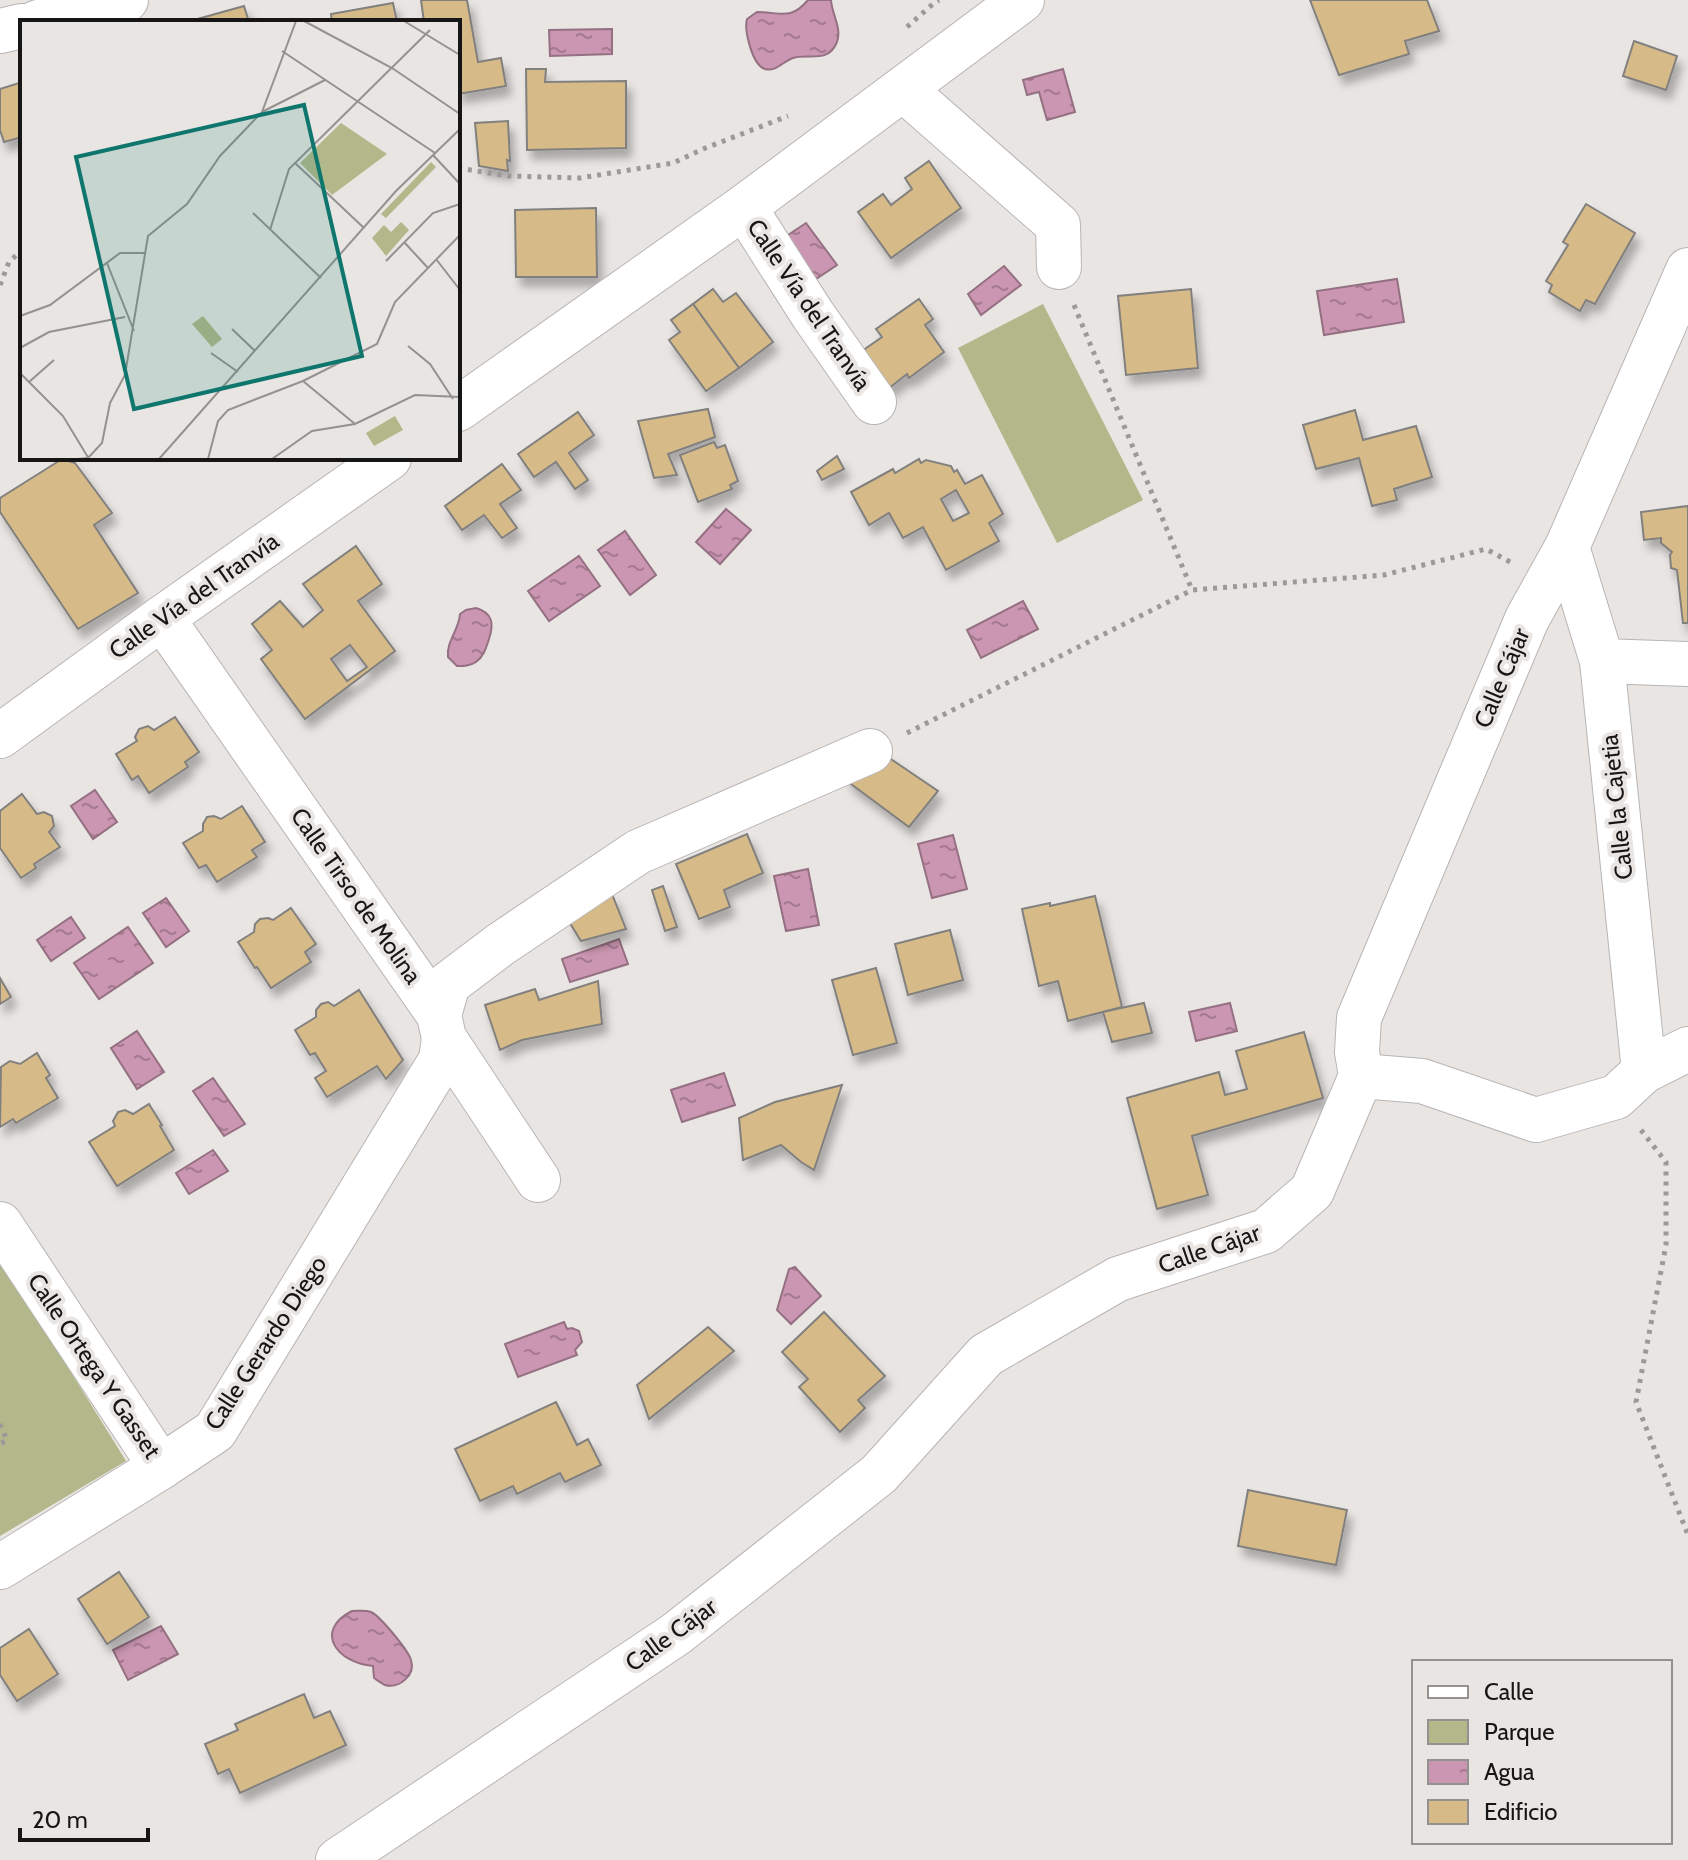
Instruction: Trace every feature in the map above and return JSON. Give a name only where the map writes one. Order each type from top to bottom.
[{"type":"street","points":[[46,20],[126,0]]},
{"type":"street","name":"Calle Vía del Tranvía","points":[[460,408],[744,207],[1022,0]]},
{"type":"street","points":[[0,31],[20,26]]},
{"type":"street","points":[[903,89],[1058,225],[1059,267]]},
{"type":"street","name":"Calle Vía del Tranvía","points":[[744,207],[813,315],[874,402]]},
{"type":"street","name":"Calle Cájar","points":[[338,1860],[676,1634],[879,1474],[986,1355],[1118,1279],[1266,1231],[1312,1191],[1361,1076],[1357,1052],[1359,1018],[1527,619],[1557,565],[1688,270]]},
{"type":"street","name":"Calle Vía del Tranvía","points":[[0,736],[386,460]]},
{"type":"street","name":"Calle la Cajetia","points":[[1557,565],[1602,661],[1630,1084]]},
{"type":"street","name":"Calle Tirso de Molina","points":[[162,618],[441,1026],[538,1180]]},
{"type":"street","points":[[1602,661],[1688,664]]},
{"type":"street","name":"Calle Gerardo Diego","points":[[0,1567],[215,1431],[441,1060],[441,1026],[448,984],[501,944],[638,852],[870,751]]},
{"type":"street","points":[[1361,1076],[1422,1081],[1536,1120],[1630,1084],[1688,1049]]},
{"type":"street","name":"Calle Ortega Y Gasset","points":[[0,1224],[161,1467]]},
{"type":"path","points":[[898,35],[939,0]]},
{"type":"path","points":[[460,168],[508,176],[580,178],[673,163],[800,111]]},
{"type":"path","points":[[0,285],[9,262],[20,252]]},
{"type":"path","points":[[1059,267],[1192,590]]},
{"type":"path","points":[[870,751],[1192,590],[1384,575],[1486,549],[1557,565]]},
{"type":"path","points":[[1630,1084],[1666,1162],[1666,1245],[1636,1402],[1688,1535]]},
{"type":"path","points":[[0,1424],[7,1440],[0,1444]]},
{"type":"green space","points":[[1043,304],[1143,500],[1057,543],[958,348]]},
{"type":"green space","points":[[0,1258],[126,1461],[0,1536]]},
{"type":"water","points":[[808,0],[831,0],[838,32],[833,49],[823,55],[793,58],[773,69],[760,66],[750,47],[747,19],[757,12],[790,13]]},
{"type":"water","points":[[612,29],[612,54],[550,56],[549,30]]},
{"type":"water","points":[[1063,69],[1075,112],[1047,120],[1039,92],[1027,95],[1023,80]]},
{"type":"water","points":[[806,223],[837,265],[813,281],[785,237]]},
{"type":"water","points":[[1004,266],[1021,285],[981,315],[968,294]]},
{"type":"water","points":[[1397,279],[1404,322],[1324,335],[1317,291]]},
{"type":"water","points":[[726,509],[751,530],[720,564],[696,542]]},
{"type":"water","points":[[625,531],[656,575],[630,595],[598,550]]},
{"type":"water","points":[[579,556],[600,586],[549,621],[528,591]]},
{"type":"water","points":[[1023,601],[1038,629],[981,658],[967,630]]},
{"type":"water","points":[[476,608],[491,620],[489,639],[476,662],[457,666],[448,657],[449,646],[460,614]]},
{"type":"water","points":[[95,790],[117,822],[93,839],[71,806]]},
{"type":"water","points":[[953,835],[967,889],[932,898],[918,844]]},
{"type":"water","points":[[808,869],[819,925],[786,931],[774,876]]},
{"type":"water","points":[[166,898],[189,931],[166,947],[143,913]]},
{"type":"water","points":[[71,917],[85,938],[51,961],[37,940]]},
{"type":"water","points":[[128,927],[153,963],[99,999],[74,963]]},
{"type":"water","points":[[619,939],[628,964],[570,982],[562,959]]},
{"type":"water","points":[[1230,1003],[1237,1031],[1196,1041],[1189,1012]]},
{"type":"water","points":[[137,1031],[164,1072],[137,1089],[111,1048]]},
{"type":"water","points":[[724,1073],[735,1105],[682,1122],[671,1090]]},
{"type":"water","points":[[213,1078],[245,1124],[224,1136],[193,1091]]},
{"type":"water","points":[[213,1150],[228,1171],[189,1194],[176,1173]]},
{"type":"water","points":[[795,1267],[821,1296],[791,1324],[777,1310],[789,1269]]},
{"type":"water","points":[[564,1322],[567,1329],[579,1331],[582,1342],[575,1350],[577,1355],[518,1377],[505,1344]]},
{"type":"water","points":[[352,1611],[371,1612],[409,1655],[411,1671],[401,1683],[385,1685],[374,1678],[373,1666],[349,1659],[334,1645],[334,1628],[340,1619]]},
{"type":"water","points":[[161,1626],[178,1654],[128,1680],[113,1650]]},
{"type":"building","points":[[421,0],[467,0],[478,62],[501,58],[506,86],[460,94],[460,20],[424,20]]},
{"type":"building","points":[[1310,0],[1427,0],[1439,31],[1405,41],[1409,54],[1339,75]]},
{"type":"building","points":[[393,3],[397,20],[332,20],[331,14]]},
{"type":"building","points":[[244,6],[248,20],[194,20]]},
{"type":"building","points":[[1634,41],[1677,56],[1666,90],[1623,76]]},
{"type":"building","points":[[526,69],[546,69],[545,82],[626,81],[626,148],[527,150]]},
{"type":"building","points":[[20,83],[20,138],[4,142],[0,130],[0,89]]},
{"type":"building","points":[[508,121],[508,171],[479,166],[475,123]]},
{"type":"building","points":[[929,161],[961,208],[891,258],[858,212],[883,194],[891,205],[912,189],[905,178]]},
{"type":"building","points":[[1586,204],[1635,233],[1595,304],[1586,300],[1580,311],[1549,292],[1552,285],[1546,281],[1568,245],[1563,242]]},
{"type":"building","points":[[596,208],[597,277],[516,277],[515,210]]},
{"type":"building","points":[[713,289],[723,302],[736,293],[773,342],[739,368],[693,304]]},
{"type":"building","points":[[1191,289],[1198,368],[1126,375],[1118,296]]},
{"type":"building","points":[[919,299],[933,319],[925,325],[944,352],[888,389],[862,351],[882,337],[876,329]]},
{"type":"building","points":[[693,304],[739,368],[706,391],[669,340],[680,332],[671,320]]},
{"type":"building","points":[[708,409],[715,437],[668,454],[677,475],[654,478],[638,421]]},
{"type":"building","points":[[1355,410],[1363,440],[1416,426],[1432,477],[1394,489],[1397,500],[1372,506],[1359,458],[1316,469],[1303,425]]},
{"type":"building","points":[[578,412],[594,435],[569,453],[588,480],[575,489],[556,462],[534,477],[518,454]]},
{"type":"building","points":[[714,442],[717,448],[725,445],[738,481],[730,485],[732,489],[698,502],[680,455]]},
{"type":"building","points":[[837,456],[844,469],[822,480],[817,471]]},
{"type":"building","points":[[919,459],[921,463],[926,460],[951,466],[965,484],[982,475],[1003,514],[989,523],[999,541],[946,570],[923,527],[903,538],[889,513],[869,525],[851,492],[893,469],[895,473]],"holes":[[[956,490],[969,513],[953,521],[941,499]]]},
{"type":"building","points":[[60,460],[75,463],[112,513],[94,525],[138,593],[78,629],[0,512],[0,498]]},
{"type":"building","points":[[502,464],[521,490],[500,504],[517,528],[502,538],[484,515],[462,530],[445,506]]},
{"type":"building","points":[[1688,506],[1688,623],[1683,623],[1677,570],[1671,568],[1672,552],[1661,543],[1661,538],[1644,540],[1641,512]]},
{"type":"building","points":[[356,546],[382,584],[358,601],[395,651],[305,719],[261,659],[272,650],[252,624],[280,601],[303,627],[323,610],[303,584]],"holes":[[[350,645],[367,667],[347,681],[331,659]]]},
{"type":"building","points":[[175,717],[199,752],[185,762],[188,767],[149,793],[138,776],[132,780],[116,754],[137,741],[135,737],[139,729],[148,726],[154,730]]},
{"type":"building","points":[[882,753],[938,791],[909,827],[851,784],[844,772]]},
{"type":"building","points":[[22,794],[37,814],[44,812],[52,816],[54,826],[49,832],[60,847],[34,864],[36,868],[21,878],[0,848],[0,811]]},
{"type":"building","points":[[242,806],[265,842],[252,850],[257,857],[217,882],[206,865],[199,868],[183,843],[203,831],[207,817],[221,819]]},
{"type":"building","points":[[747,834],[763,873],[724,890],[730,907],[699,919],[676,864]]},
{"type":"building","points":[[663,886],[677,927],[665,931],[652,890]]},
{"type":"building","points":[[612,894],[626,929],[581,941],[568,920]]},
{"type":"building","points":[[1095,896],[1122,1007],[1068,1021],[1058,981],[1039,986],[1022,909]]},
{"type":"building","points":[[291,908],[316,944],[305,952],[311,962],[271,988],[238,942],[254,932],[255,924],[260,919],[273,920]]},
{"type":"building","points":[[950,930],[963,980],[908,995],[895,944]]},
{"type":"building","points":[[876,968],[897,1043],[853,1055],[832,980]]},
{"type":"building","points":[[0,978],[11,997],[0,1004]]},
{"type":"building","points":[[598,981],[602,1024],[522,1040],[500,1050],[485,1005],[535,989],[539,1000]]},
{"type":"building","points":[[359,990],[403,1060],[386,1079],[377,1066],[327,1097],[315,1078],[326,1071],[315,1053],[310,1055],[295,1030],[316,1017],[316,1010],[321,1004],[328,1002],[334,1006]]},
{"type":"building","points":[[1144,1003],[1152,1033],[1112,1042],[1103,1012]]},
{"type":"building","points":[[1304,1032],[1323,1098],[1192,1136],[1208,1195],[1157,1209],[1127,1098],[1219,1072],[1225,1095],[1247,1089],[1236,1051]]},
{"type":"building","points":[[37,1053],[50,1075],[46,1078],[58,1098],[16,1123],[13,1119],[0,1127],[1,1067],[10,1061],[20,1064]]},
{"type":"building","points":[[842,1085],[814,1170],[781,1145],[743,1160],[739,1118],[775,1102]]},
{"type":"building","points":[[149,1104],[174,1150],[117,1186],[89,1142],[115,1126],[113,1121],[118,1112],[125,1110],[133,1114]]},
{"type":"building","points":[[824,1312],[885,1376],[858,1400],[865,1408],[840,1432],[799,1387],[808,1379],[782,1352]]},
{"type":"building","points":[[708,1327],[734,1351],[649,1419],[637,1385]]},
{"type":"building","points":[[556,1402],[577,1445],[588,1439],[601,1465],[565,1482],[560,1473],[517,1494],[513,1486],[480,1501],[455,1449]]},
{"type":"building","points":[[1248,1490],[1347,1510],[1336,1565],[1238,1546]]},
{"type":"building","points":[[119,1572],[149,1617],[107,1644],[78,1599]]},
{"type":"building","points":[[29,1629],[58,1674],[17,1701],[0,1675],[0,1648]]},
{"type":"building","points":[[304,1694],[314,1718],[330,1711],[346,1745],[240,1793],[229,1769],[218,1774],[205,1744],[238,1730],[235,1724]]}]
